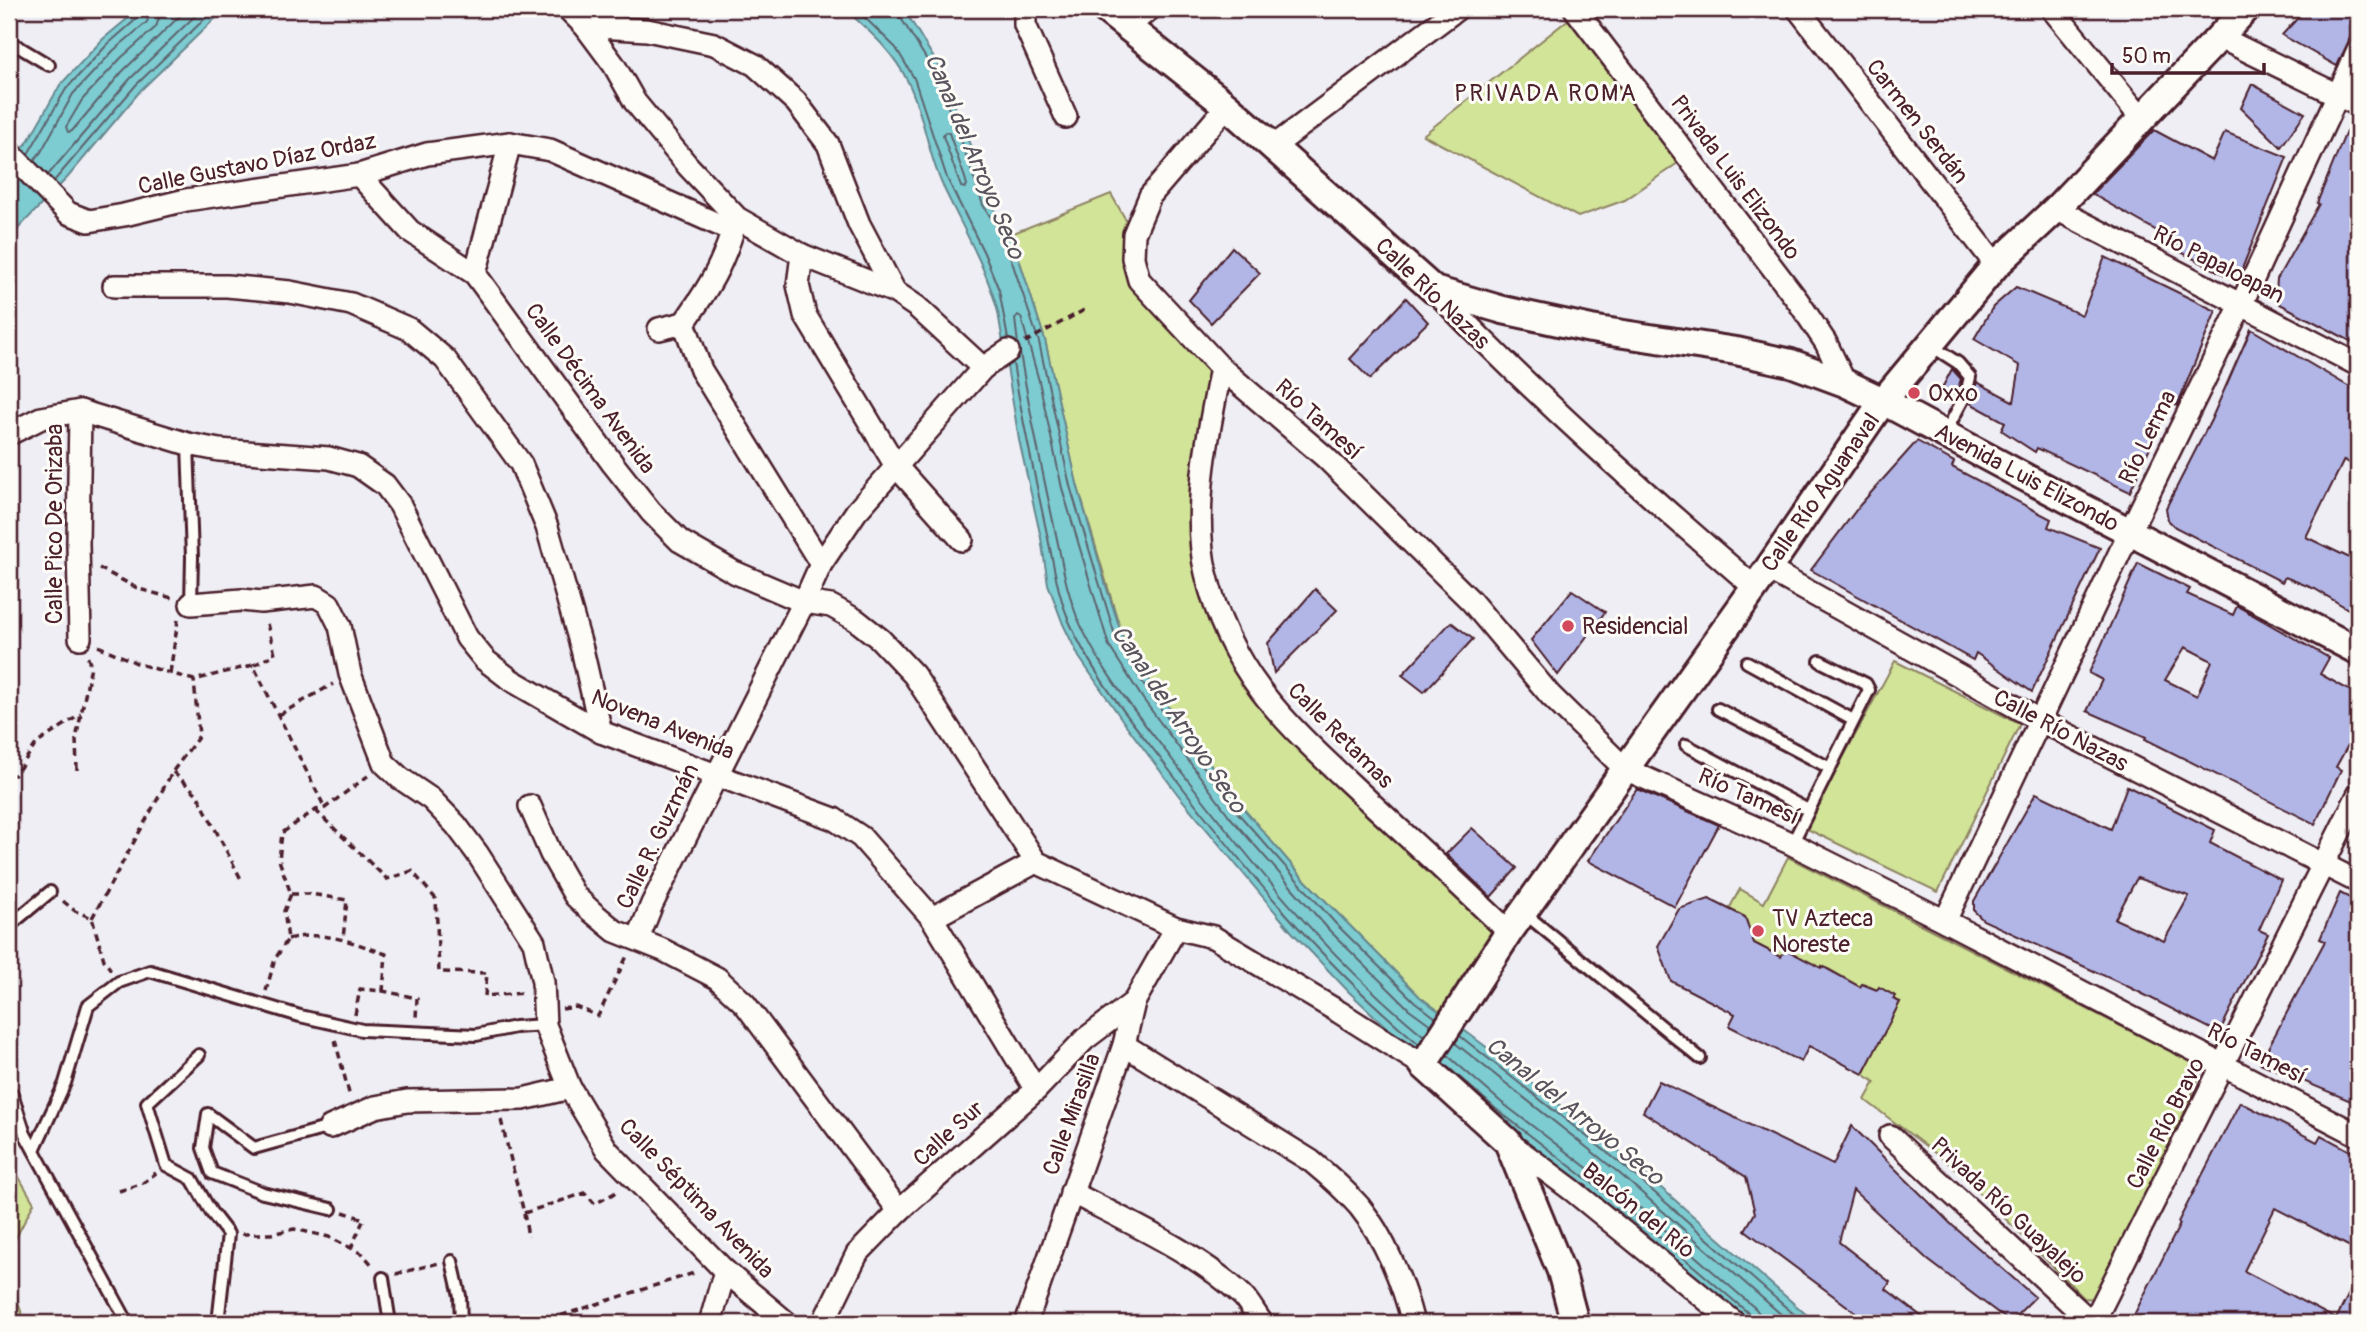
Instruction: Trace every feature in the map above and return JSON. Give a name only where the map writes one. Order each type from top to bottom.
[{"type":"street","points":[[568,9],[585,26],[614,65],[635,102],[735,225],[895,292],[917,307],[942,333],[983,368]]},
{"type":"street","points":[[1025,9],[1025,25],[1066,117]]},
{"type":"street","name":"Calle Río Nazas","points":[[1105,9],[1274,146],[1434,290],[1499,358],[1610,461],[1761,578],[2358,882]]},
{"type":"street","points":[[1128,26],[1150,9]]},
{"type":"street","points":[[1274,146],[1457,9]]},
{"type":"street","name":"Privada Luis Elizondo","points":[[1575,9],[1798,301],[1826,344],[1845,383]]},
{"type":"street","name":"Carmen Serdán","points":[[1798,9],[1996,265]]},
{"type":"street","points":[[2052,9],[2142,119]]},
{"type":"street","name":"Calle Río Aguanaval","points":[[1426,1062],[1516,922],[1761,578],[1883,401],[1996,265],[2056,209],[2217,36],[2246,9]]},
{"type":"street","points":[[585,26],[647,30],[714,44],[755,65],[796,102],[828,144],[859,224],[895,292]]},
{"type":"street","points":[[2217,36],[2358,105]]},
{"type":"street","name":"Río Lerma","points":[[1945,921],[2130,531],[2241,305],[2358,51]]},
{"type":"street","name":"Río Tamesí","points":[[1227,106],[1150,196],[1134,234],[1133,258],[1139,281],[1221,368],[1325,457],[1431,560],[1471,601],[1550,695],[1625,769],[1792,844],[2358,1135]]},
{"type":"street","points":[[475,274],[510,143]]},
{"type":"street","name":"Calle Gustavo Díaz Ordaz","points":[[14,158],[68,213],[89,222],[186,200],[359,175],[427,154],[510,143],[550,150],[735,225]]},
{"type":"street","name":"Calle Décima Avenida","points":[[359,175],[410,231],[475,274],[613,464],[651,512],[680,541],[734,572],[804,602],[831,606],[856,620],[880,639],[914,675],[1036,862]]},
{"type":"street","name":"Río Papaloapan","points":[[2056,209],[2358,365]]},
{"type":"street","points":[[659,329],[684,323],[714,281],[735,225]]},
{"type":"street","points":[[803,255],[797,285],[805,315],[896,466],[962,540]]},
{"type":"street","points":[[114,286],[227,286],[290,292],[351,304],[409,329],[445,359],[521,464],[547,527],[582,649],[601,732]]},
{"type":"street","name":"Avenida Luis Elizondo","points":[[1434,290],[1503,310],[1591,329],[1736,351],[1791,363],[1845,383],[2358,651]]},
{"type":"street","points":[[684,323],[701,369],[821,564]]},
{"type":"street","name":"Calle R. Guzmán","points":[[900,1211],[745,1004],[717,978],[638,939],[652,904],[821,564],[856,512],[896,466],[983,368],[1007,351]]},
{"type":"street","name":"Calle Retamas","points":[[1221,368],[1208,435],[1201,520],[1205,572],[1227,639],[1250,677],[1283,720],[1516,922]]},
{"type":"street","name":"Novena Avenida","points":[[9,434],[41,418],[80,411],[188,444],[219,450],[329,458],[358,466],[385,485],[400,505],[467,638],[485,660],[512,680],[601,732],[834,819],[861,837],[932,918],[1036,1090]]},
{"type":"street","name":"Calle Pico De Orizaba","points":[[80,411],[80,638]]},
{"type":"street","name":"Calle Séptima Avenida","points":[[186,602],[261,601],[316,596],[329,604],[340,625],[350,674],[384,763],[400,778],[431,799],[456,825],[534,942],[544,1010],[570,1088],[607,1150],[722,1268],[787,1323]]},
{"type":"street","name":"Calle Río Bravo","points":[[2093,1323],[2358,795]]},
{"type":"street","points":[[530,806],[551,854],[575,896],[615,931],[638,939]]},
{"type":"street","points":[[932,918],[1036,862],[1176,928],[1213,937],[1426,1062],[1507,1142],[1561,1271],[1576,1323]]},
{"type":"street","name":"Calle Mirasilla","points":[[1026,1323],[1124,1045],[1134,1002],[1176,928]]},
{"type":"street","name":"Calle Sur","points":[[823,1323],[857,1254],[900,1211],[1036,1090],[1085,1039],[1134,1002]]},
{"type":"street","points":[[1124,1045],[1311,1161],[1336,1182],[1360,1207],[1380,1238],[1407,1299],[1413,1323]]},
{"type":"street","points":[[330,1127],[375,1107],[407,1101],[523,1099],[570,1088]]},
{"type":"street","name":"Privada Río Guayalejo","points":[[1890,1136],[2093,1323]]},
{"type":"street","name":"Balcón del Río","points":[[1507,1142],[1572,1190],[1735,1323]]},
{"type":"street","points":[[1071,1192],[1174,1246],[1202,1265],[1244,1297],[1262,1323]]},
{"type":"street","points":[[710,1323],[722,1268]]},
{"type":"lane","points":[[9,41],[49,65]]},
{"type":"lane","points":[[1930,345],[1966,369],[1970,377],[1966,394],[1945,433]]},
{"type":"lane","points":[[186,602],[192,544],[188,444]]},
{"type":"lane","points":[[1792,844],[1869,688],[1820,661]]},
{"type":"lane","points":[[1747,662],[1853,720]]},
{"type":"lane","points":[[1718,709],[1830,768]]},
{"type":"lane","points":[[1686,745],[1808,810]]},
{"type":"lane","points":[[9,926],[50,892]]},
{"type":"lane","points":[[1516,922],[1700,1058]]},
{"type":"lane","points":[[34,1150],[65,1083],[89,1006],[119,982],[150,971],[352,1028],[476,1035],[515,1027],[544,1010]]},
{"type":"lane","points":[[199,1055],[147,1103],[166,1166],[192,1179],[211,1212],[228,1234],[218,1323]]},
{"type":"lane","points":[[12,1094],[34,1150],[128,1323]]},
{"type":"lane","points":[[330,1127],[254,1148],[208,1114],[203,1149],[212,1173],[263,1193],[331,1209]]},
{"type":"lane","points":[[452,1261],[460,1296],[461,1323]]},
{"type":"lane","points":[[383,1278],[390,1323]]},
{"type":"path","points":[[1007,351],[1086,309]]},
{"type":"path","points":[[78,557],[139,589],[186,602],[170,673]]},
{"type":"path","points":[[80,638],[139,664],[194,680],[253,665],[275,654],[261,601]]},
{"type":"path","points":[[77,770],[76,739],[91,666],[80,638]]},
{"type":"path","points":[[253,665],[325,808]]},
{"type":"path","points":[[279,716],[350,674]]},
{"type":"path","points":[[119,982],[104,960],[92,918],[173,771],[198,736],[194,680]]},
{"type":"path","points":[[9,775],[15,775],[36,744],[81,714]]},
{"type":"path","points":[[262,1004],[275,959],[288,939],[284,911],[291,894],[279,860],[282,833],[314,810],[325,808],[384,763]]},
{"type":"path","points":[[173,771],[197,794],[242,881]]},
{"type":"path","points":[[314,810],[387,879],[412,871],[436,899],[439,972],[486,973],[485,996],[544,1010],[576,1007],[598,1016],[638,939]]},
{"type":"path","points":[[50,892],[75,911],[92,918]]},
{"type":"path","points":[[291,894],[347,900],[343,939]]},
{"type":"path","points":[[288,939],[309,934],[343,939],[386,954],[383,991]]},
{"type":"path","points":[[352,1028],[360,989],[418,998],[415,1032]]},
{"type":"path","points":[[330,1023],[355,1116]]},
{"type":"path","points":[[496,1101],[528,1237]]},
{"type":"path","points":[[119,1191],[143,1182],[166,1166]]},
{"type":"path","points":[[524,1213],[585,1194],[595,1204],[637,1181]]},
{"type":"path","points":[[331,1209],[363,1219],[351,1248]]},
{"type":"path","points":[[228,1234],[271,1234],[294,1229],[329,1237],[363,1254],[383,1278],[409,1269],[452,1261]]},
{"type":"path","points":[[538,1323],[722,1268]]},
{"type":"green space","points":[[1574,15],[1682,160],[1625,200],[1578,217],[1423,135]]},
{"type":"green space","points":[[1111,194],[1134,234],[1133,258],[1221,368],[1205,572],[1249,677],[1509,932],[1451,1020],[1420,997],[1302,877],[1242,807],[1156,690],[1123,638],[1077,484],[1045,340],[1011,234]]},
{"type":"green space","points":[[1895,661],[2020,724],[1938,892],[1805,828]]},
{"type":"green space","points":[[1788,857],[2203,1068],[2154,1184],[2095,1299],[2084,1298],[1956,1169],[1865,1100],[1875,1082],[1863,1074],[1900,1002],[1893,999],[1894,995],[1863,984],[1860,987],[1823,966],[1819,972],[1754,943],[1745,917],[1729,909],[1740,889],[1764,903]]},
{"type":"green space","points":[[9,1160],[34,1203],[9,1251]]},
{"type":"green space","points":[[9,1276],[25,1323],[9,1323]]},
{"type":"water","points":[[139,9],[225,9],[141,90],[68,177],[9,238],[9,164],[27,143],[60,85],[103,39]]},
{"type":"water","points":[[845,9],[904,9],[938,65],[990,202],[1011,234],[1045,340],[1077,484],[1123,638],[1156,690],[1242,807],[1302,877],[1420,997],[1629,1160],[1816,1323],[1748,1323],[1631,1221],[1491,1114],[1383,1024],[1291,931],[1179,796],[1123,721],[1079,657],[1048,584],[1041,538],[1019,440],[998,312],[987,279],[942,184],[908,82],[888,52]]},
{"type":"building","points":[[2306,9],[2358,9],[2358,21],[2337,66],[2282,35]]},
{"type":"building","points":[[2252,84],[2305,113],[2281,147],[2241,108]]},
{"type":"building","points":[[2352,117],[2358,118],[2358,345],[2280,304],[2276,293],[2277,279],[2319,204],[2317,203]]},
{"type":"building","points":[[2154,130],[2212,161],[2225,132],[2287,157],[2237,281],[2175,249],[2178,243],[2092,194]]},
{"type":"building","points":[[1232,247],[1260,273],[1211,323],[1189,300]]},
{"type":"building","points":[[2105,257],[2216,311],[2177,406],[2170,402],[2130,492],[2037,448],[2035,452],[2001,430],[2005,422],[1970,403],[1977,382],[2014,402],[2020,366],[1974,339],[1993,307],[2016,287],[2082,315]]},
{"type":"building","points":[[1406,298],[1428,322],[1370,379],[1350,359]]},
{"type":"building","points":[[2251,329],[2358,392],[2358,468],[2344,460],[2306,537],[2358,562],[2358,615],[2315,589],[2285,577],[2282,582],[2175,527],[2168,520],[2166,508],[2211,420]]},
{"type":"building","points":[[1952,369],[1961,379],[1956,395],[1942,388]]},
{"type":"building","points":[[1917,441],[1954,462],[1952,467],[2051,519],[2048,527],[2100,548],[2032,692],[1976,653],[1973,660],[1811,570],[1860,505]]},
{"type":"building","points":[[2138,563],[2190,589],[2187,594],[2233,615],[2237,606],[2329,658],[2320,674],[2358,695],[2358,727],[2336,767],[2341,770],[2315,824],[2145,739],[2146,737],[2087,711],[2102,680],[2089,673]],"holes":[[[2185,647],[2212,661],[2197,696],[2165,680]]]},
{"type":"building","points":[[1315,589],[1337,610],[1274,673],[1268,643]]},
{"type":"building","name":"Residencial","points":[[1572,590],[1605,612],[1558,675],[1531,640]]},
{"type":"building","points":[[1451,622],[1473,639],[1424,692],[1402,675]]},
{"type":"building","points":[[2127,786],[2215,830],[2210,843],[2281,880],[2259,930],[2268,934],[2219,1033],[2131,988],[1983,920],[1974,911],[1974,901],[2036,793],[2111,829]],"holes":[[[2137,878],[2189,896],[2164,941],[2115,919]]]},
{"type":"building","points":[[1637,789],[1719,825],[1675,907],[1588,861]]},
{"type":"building","points":[[1472,828],[1517,868],[1491,897],[1446,854]]},
{"type":"building","points":[[2340,893],[2358,902],[2358,1104],[2260,1063],[2325,941],[2320,939]]},
{"type":"building","points":[[1709,899],[1745,917],[1754,943],[1781,957],[1785,949],[1860,987],[1862,984],[1877,990],[1879,987],[1895,996],[1893,999],[1900,1002],[1863,1074],[1809,1046],[1801,1062],[1729,1026],[1735,1014],[1671,981],[1658,946],[1679,909]]},
{"type":"building","points":[[1659,1081],[1833,1165],[1852,1126],[1953,1226],[2035,1297],[2010,1322],[1928,1260],[1853,1190],[1839,1242],[1890,1282],[1886,1289],[1930,1323],[1870,1323],[1745,1230],[1755,1213],[1746,1177],[1643,1112]]},
{"type":"building","points":[[2240,1102],[2317,1142],[2321,1135],[2358,1155],[2358,1251],[2275,1208],[2244,1271],[2336,1319],[2358,1276],[2358,1323],[2130,1323]]},
{"type":"place","name":"Oxxo","points":[[1914,393]]},
{"type":"place","name":"Residencial","points":[[1568,626]]},
{"type":"place","name":"TV Azteca Noreste","points":[[1758,931]]},
{"type":"district","name":"PRIVADA ROMA","points":[[1546,93]]},
{"type":"water label","name":"Canal del Arroyo Seco","points":[[975,156]]},
{"type":"water label","name":"Canal del Arroyo Seco","points":[[1179,719]]},
{"type":"water label","name":"Canal del Arroyo Seco","points":[[1575,1111]]}]
